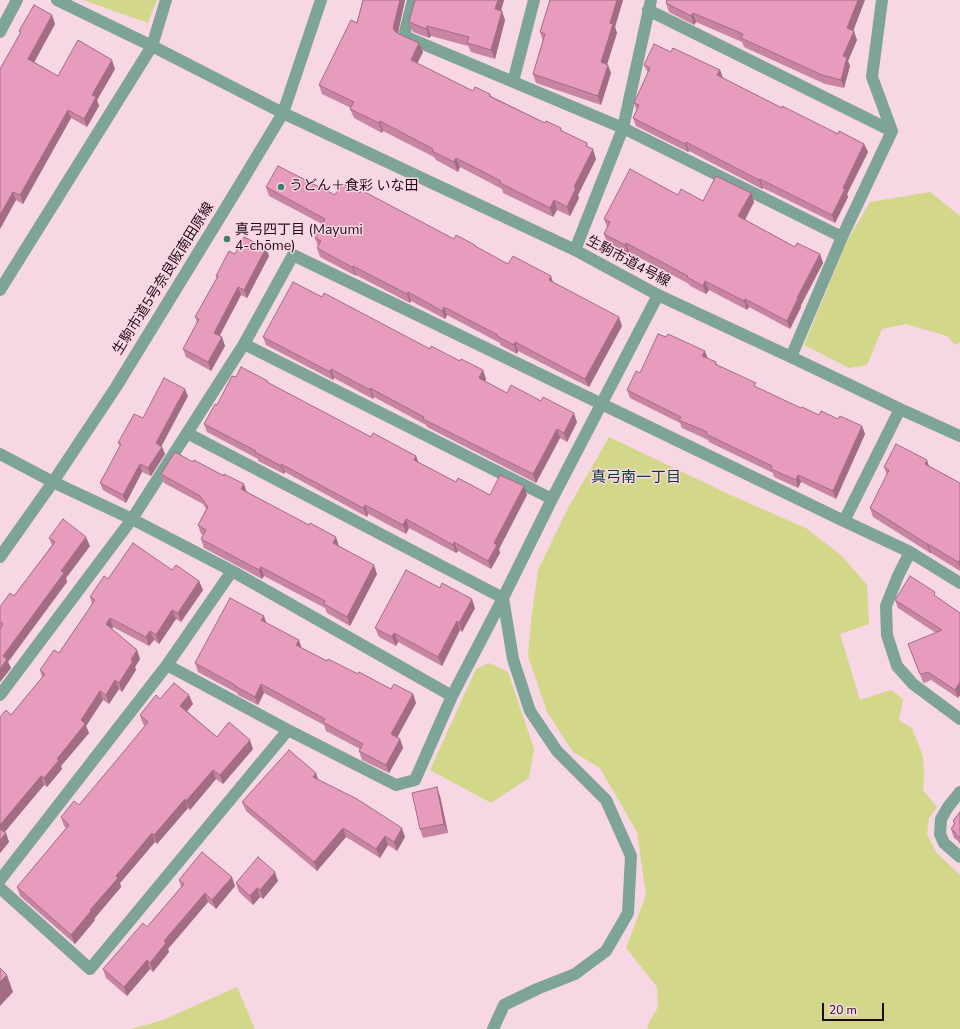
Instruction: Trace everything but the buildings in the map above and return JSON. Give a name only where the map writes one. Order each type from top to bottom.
[{"type":"street","points":[[0,32],[17,0]]},
{"type":"street","name":"生駒市道4号線","points":[[57,0],[283,112],[576,250],[658,295],[960,436]]},
{"type":"street","points":[[0,290],[152,46],[166,0]]},
{"type":"street","name":"生駒市道5号奈良阪南田原線","points":[[0,557],[53,482],[116,387],[283,112],[321,0]]},
{"type":"street","points":[[413,0],[404,36],[623,128],[842,238]]},
{"type":"street","points":[[513,82],[534,0]]},
{"type":"street","points":[[791,357],[842,238],[892,131],[872,76],[882,0]]},
{"type":"street","points":[[576,250],[623,128],[650,5],[892,131]]},
{"type":"street","points":[[0,695],[132,519],[244,344],[293,255],[910,552],[960,583]]},
{"type":"street","points":[[167,665],[288,730],[396,785],[415,780],[452,696],[658,295]]},
{"type":"street","points":[[244,344],[552,499]]},
{"type":"street","points":[[844,521],[900,409]]},
{"type":"street","points":[[187,434],[503,598]]},
{"type":"street","points":[[0,454],[53,482],[132,519],[232,571],[452,696]]},
{"type":"street","points":[[910,552],[898,576],[886,606],[887,635],[897,666],[913,684],[960,719]]},
{"type":"street","points":[[0,880],[167,665],[232,571]]},
{"type":"street","points":[[493,1029],[504,1005],[537,989],[575,974],[606,951],[628,913],[631,856],[606,800],[557,751],[530,711],[513,659],[503,598]]},
{"type":"street","points":[[0,888],[90,969],[288,730]]},
{"type":"street","points":[[960,792],[941,819],[940,834],[944,843],[960,857]]},
{"type":"green space","points":[[83,0],[157,0],[148,23]]},
{"type":"green space","points":[[930,192],[960,216],[960,343],[955,345],[947,336],[906,324],[882,329],[867,365],[849,368],[804,345],[846,243],[870,202]]},
{"type":"green space","points":[[609,437],[735,497],[806,528],[842,556],[867,585],[869,624],[840,634],[860,700],[891,690],[903,699],[899,720],[912,728],[923,756],[923,790],[937,807],[929,818],[927,834],[936,852],[960,875],[960,1029],[648,1029],[647,1026],[658,1007],[657,987],[626,948],[646,895],[637,832],[600,768],[573,752],[547,712],[528,656],[538,570],[568,508]]},
{"type":"green space","points":[[489,663],[508,672],[534,749],[529,778],[491,803],[430,770],[476,669]]},
{"type":"green space","points":[[237,987],[255,1029],[131,1029],[163,1020]]},
{"type":"place","name":"うどん＋食彩 いな田","points":[[281,187]]},
{"type":"place","name":"真弓四丁目 (Mayumi 4-chōme)","points":[[227,239]]},
{"type":"district","name":"真弓南一丁目","points":[[636,478]]}]
